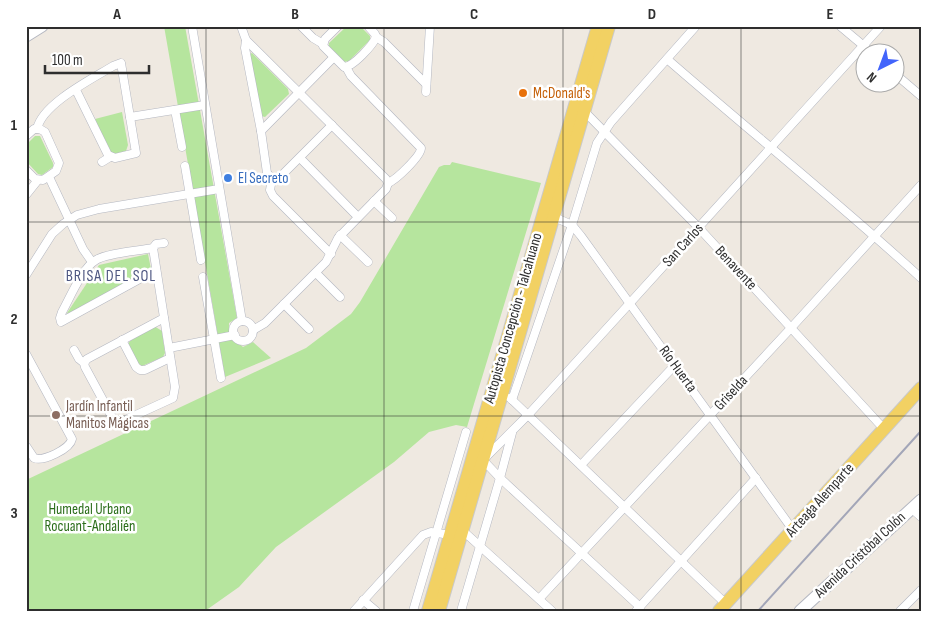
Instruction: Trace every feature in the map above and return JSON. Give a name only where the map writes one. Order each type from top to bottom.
[{"type":"main road","name":"Autopista Concepción - Talcahuano","points":[[428,611],[598,26]]},
{"type":"main road","name":"Autopista Concepción - Talcahuano","points":[[439,611],[483,460],[508,396],[554,218],[609,26]]},
{"type":"main road","name":"Arteaga Alemparte","points":[[722,607],[921,388]]},
{"type":"street","points":[[26,36],[42,26]]},
{"type":"street","points":[[192,26],[242,321]]},
{"type":"street","points":[[241,26],[246,40],[386,179],[388,184]]},
{"type":"street","points":[[254,330],[250,323],[242,321],[235,325],[234,330],[239,340],[246,340],[251,337],[254,330],[262,326],[326,262],[340,235],[388,184],[395,180],[420,154],[421,148],[349,74],[346,67],[333,58],[324,48],[323,44],[301,26]]},
{"type":"street","points":[[323,44],[338,26]]},
{"type":"street","points":[[368,26],[376,37],[384,42],[425,86],[430,26]]},
{"type":"street","points":[[696,26],[604,131],[594,151],[572,224],[508,396],[681,561],[722,607]]},
{"type":"street","points":[[840,26],[858,42]]},
{"type":"street","name":"San Carlos","points":[[867,42],[881,26]]},
{"type":"street","points":[[346,67],[358,59],[374,42],[376,37]]},
{"type":"street","points":[[246,40],[245,48],[267,173],[272,179]]},
{"type":"street","name":"San Carlos","points":[[483,460],[528,415],[854,56]]},
{"type":"street","points":[[261,131],[333,58]]},
{"type":"street","points":[[667,59],[875,236],[921,278]]},
{"type":"street","points":[[37,129],[40,119],[68,93],[121,63],[136,154],[115,158],[110,157],[106,153],[76,90]]},
{"type":"street","points":[[904,82],[921,96]]},
{"type":"street","points":[[130,117],[205,105]]},
{"type":"street","points":[[176,110],[182,147]]},
{"type":"street","name":"Benavente","points":[[584,111],[698,228],[884,429]]},
{"type":"street","points":[[272,179],[278,178],[332,125]]},
{"type":"street","points":[[26,136],[32,130],[43,130],[58,160],[58,169],[43,180],[38,180],[26,170]]},
{"type":"street","points":[[102,162],[110,157]]},
{"type":"street","points":[[300,158],[358,217]]},
{"type":"street","points":[[185,166],[201,260]]},
{"type":"street","points":[[49,177],[85,252],[92,262]]},
{"type":"street","points":[[272,179],[270,190],[273,196],[331,254]]},
{"type":"street","points":[[26,195],[38,180]]},
{"type":"street","name":"Griselda","points":[[539,599],[921,185]]},
{"type":"street","points":[[26,275],[47,240],[57,229],[70,219],[84,212],[220,188]]},
{"type":"street","points":[[374,201],[392,218]]},
{"type":"street","points":[[554,218],[572,224]]},
{"type":"street","name":"Río Huerta","points":[[572,224],[793,530]]},
{"type":"street","points":[[340,235],[368,262]]},
{"type":"street","points":[[156,270],[61,322],[62,312],[92,262],[103,257],[152,248],[156,244],[164,243]]},
{"type":"street","points":[[74,350],[79,359],[84,363],[112,417],[117,421],[124,420],[173,398],[176,390],[152,248]]},
{"type":"street","points":[[316,273],[340,297]]},
{"type":"street","points":[[203,277],[221,378]]},
{"type":"street","points":[[284,304],[309,329]]},
{"type":"street","points":[[84,363],[87,359],[164,318]]},
{"type":"street","points":[[169,348],[235,335]]},
{"type":"street","points":[[122,340],[136,367],[140,370],[145,370],[170,358]]},
{"type":"street","points":[[26,446],[34,458],[41,460],[67,447],[72,442],[71,435],[27,358]]},
{"type":"street","points":[[581,465],[675,365]]},
{"type":"street","points":[[461,611],[512,431]]},
{"type":"street","points":[[412,611],[466,432]]},
{"type":"street","points":[[483,460],[582,553],[638,609],[756,478]]},
{"type":"street","name":"Avenida Cristóbal Colón","points":[[800,611],[921,500]]},
{"type":"street","points":[[911,508],[921,517]]},
{"type":"street","points":[[462,530],[552,611]]},
{"type":"street","points":[[354,611],[419,538],[427,533],[436,532],[450,535]]},
{"type":"street","points":[[900,611],[921,590]]},
{"type":"street","points":[[363,600],[376,611]]},
{"type":"green space","points":[[164,26],[185,26],[237,318],[229,323],[229,335],[243,347],[253,342],[271,358],[225,377]]},
{"type":"green space","points":[[347,26],[360,26],[370,36],[370,40],[349,61],[344,62],[329,47],[329,43]]},
{"type":"green space","points":[[252,53],[288,89],[289,94],[265,117],[261,116],[250,54]]},
{"type":"green space","points":[[122,112],[128,145],[126,151],[114,154],[109,151],[95,119]]},
{"type":"green space","points":[[35,136],[40,136],[53,163],[53,167],[42,175],[38,174],[26,161],[26,145]]},
{"type":"green space","name":"Humedal Urbano Rocuant-Andalién","points":[[452,162],[541,183],[467,427],[456,425],[429,432],[394,462],[276,547],[239,587],[205,611],[26,611],[26,480],[306,348],[351,314],[360,302],[439,167],[450,165]]},
{"type":"green space","points":[[148,254],[151,269],[69,315],[67,313],[99,265]]},
{"type":"green space","points":[[154,326],[162,331],[165,353],[163,357],[142,366],[139,365],[128,344]]},
{"type":"railway","points":[[758,611],[921,431]]},
{"type":"place","name":"McDonald's","points":[[523,93]]},
{"type":"place","name":"El Secreto","points":[[228,178]]},
{"type":"place","name":"Jardín Infantil Manitos Mágicas","points":[[56,415]]},
{"type":"district","name":"BRISA DEL SOL","points":[[111,276]]}]
